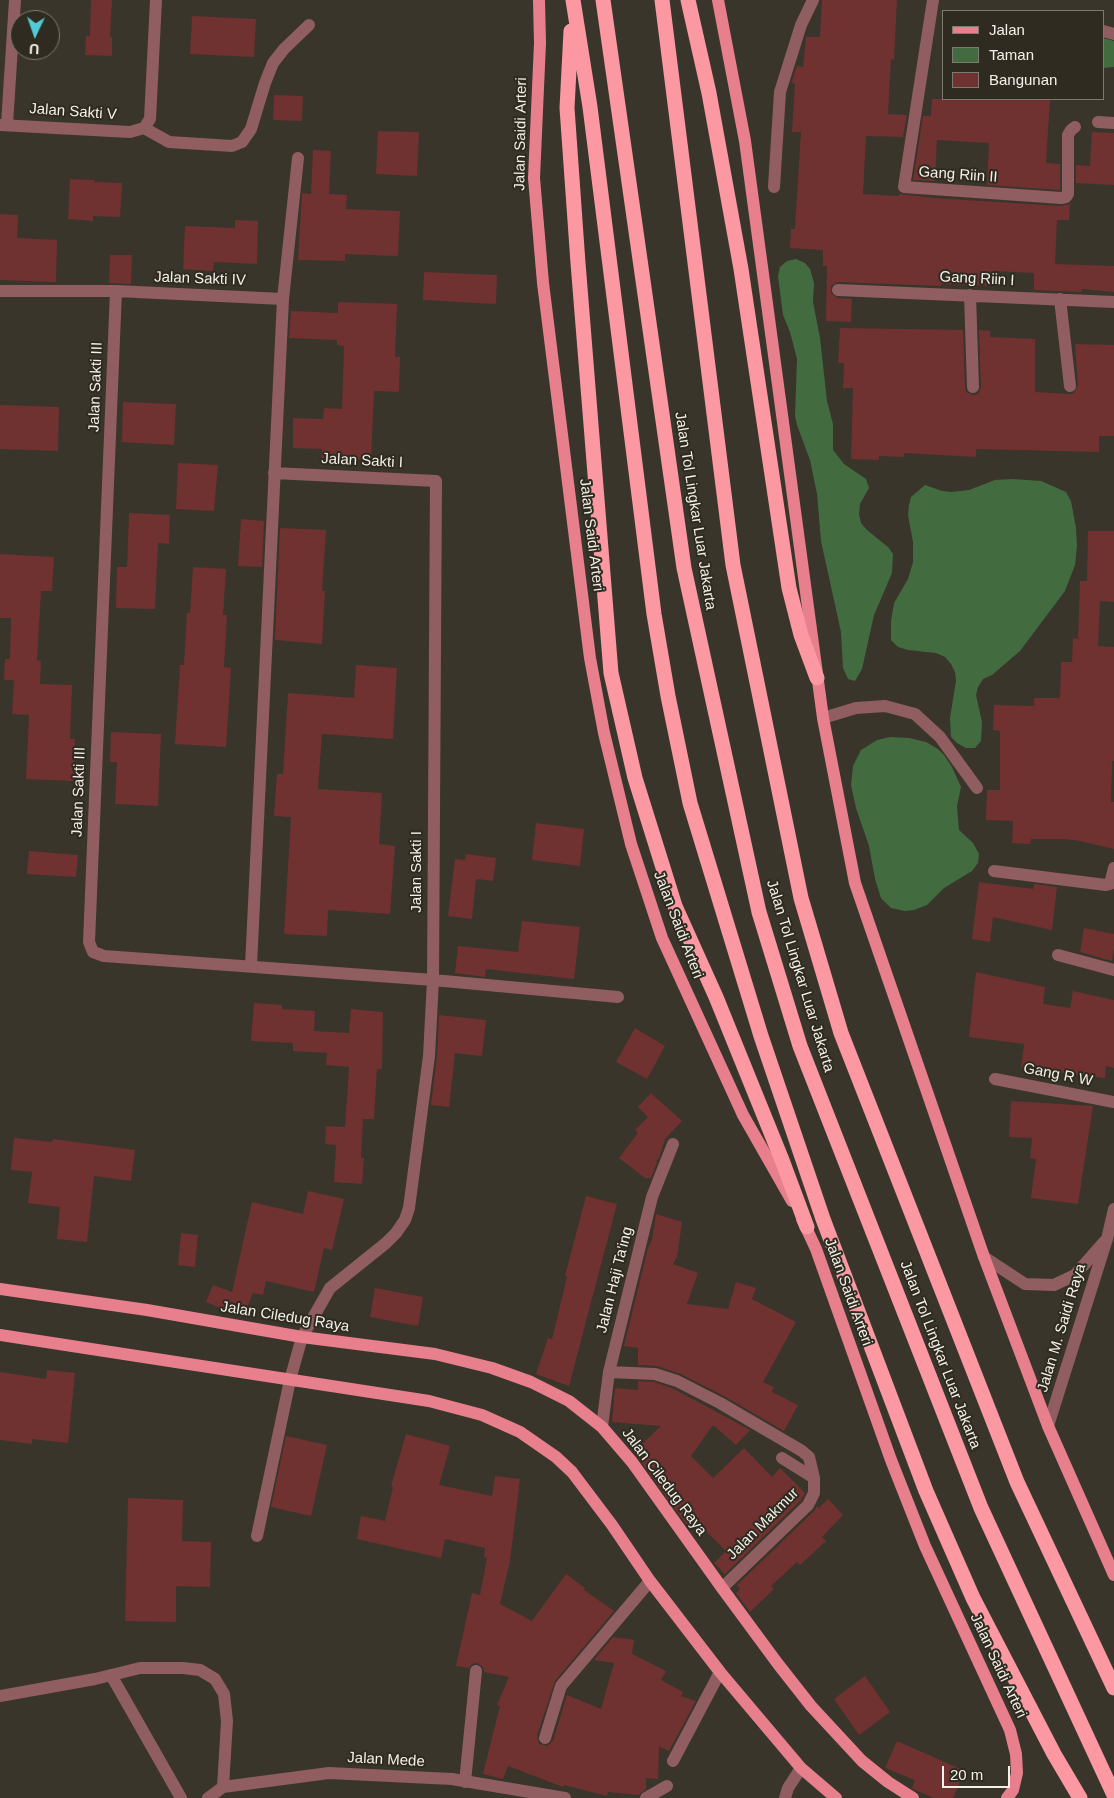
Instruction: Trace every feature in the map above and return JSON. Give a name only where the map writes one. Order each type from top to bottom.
[{"type":"highway","name":"Jalan Tol Lingkar Luar Jakarta","points":[[603,0],[684,568],[759,912],[800,1046],[981,1508],[1114,1795]]},
{"type":"highway","name":"Jalan Tol Lingkar Luar Jakarta","points":[[662,0],[733,565],[802,898],[841,1033],[1016,1482],[1114,1688]]},
{"type":"highway","points":[[688,0],[709,93],[741,269],[789,588],[801,635],[817,678]]},
{"type":"highway","points":[[573,1],[567,108],[611,673],[635,778],[675,906],[716,997],[807,1227]]},
{"type":"highway","points":[[573,1],[590,107],[654,614],[668,696],[690,803],[761,1036],[823,1219],[926,1491],[973,1598],[1050,1746],[1080,1798]]},
{"type":"main road","name":"Jalan Saidi Arteri","points":[[539,0],[540,43],[534,178],[543,283],[590,658],[604,734],[631,844],[662,938],[743,1115],[807,1227],[891,1460],[925,1546],[1010,1730],[1016,1754],[1017,1773],[1013,1790],[1007,1798]]},
{"type":"main road","points":[[718,0],[745,141],[823,718],[855,883],[984,1257],[1048,1426],[1114,1575]]},
{"type":"main road","name":"Jalan Ciledug Raya","points":[[0,1289],[147,1310],[302,1337],[435,1354],[492,1368],[531,1382],[569,1400],[602,1427],[632,1462],[722,1588],[811,1706],[848,1747],[873,1771],[913,1798]]},
{"type":"main road","points":[[0,1335],[429,1402],[482,1415],[520,1432],[556,1457],[572,1472],[612,1525],[650,1581],[720,1672],[801,1768],[836,1798]]},
{"type":"street","points":[[3,124],[15,0]]},
{"type":"street","points":[[156,0],[150,118],[144,128],[169,142],[232,146],[242,142],[251,130],[264,84],[273,63],[284,49],[310,25]]},
{"type":"street","points":[[774,187],[780,92],[801,25],[814,0]]},
{"type":"street","name":"Gang Riin II","points":[[933,0],[904,187],[1066,197],[1068,194],[1068,135],[1075,127]]},
{"type":"street","points":[[1098,122],[1114,123]]},
{"type":"street","name":"Jalan Sakti V","points":[[3,124],[130,132],[144,128]]},
{"type":"street","points":[[251,966],[283,298],[298,158]]},
{"type":"street","name":"Gang Riin I","points":[[838,290],[1114,302]]},
{"type":"street","points":[[0,291],[116,291]]},
{"type":"street","name":"Jalan Sakti IV","points":[[116,291],[283,298]]},
{"type":"street","name":"Jalan Sakti III","points":[[116,291],[89,942],[93,952],[104,956],[433,980],[618,996]]},
{"type":"street","points":[[970,295],[973,387]]},
{"type":"street","points":[[1060,299],[1070,386]]},
{"type":"street","name":"Jalan Sakti I","points":[[257,1536],[290,1380],[302,1337],[330,1288],[396,1233],[405,1220],[409,1208],[429,1056],[433,980],[436,481],[274,473]]},
{"type":"street","points":[[823,718],[856,708],[885,706],[915,714],[940,736],[977,788]]},
{"type":"street","points":[[994,870],[1106,885],[1110,884],[1114,868]]},
{"type":"street","points":[[1058,955],[1114,970]]},
{"type":"street","name":"Gang R W","points":[[995,1079],[1114,1102]]},
{"type":"street","name":"Jalan Haji Ta'ing","points":[[602,1427],[609,1372],[652,1197],[673,1144]]},
{"type":"street","name":"Jalan M. Saidi Raya","points":[[1048,1426],[1107,1239],[1114,1209]]},
{"type":"street","name":"Jalan M. Saidi Raya","points":[[984,1257],[1025,1284],[1054,1285],[1075,1275],[1107,1239]]},
{"type":"street","points":[[609,1372],[655,1374],[677,1381],[720,1403],[802,1450],[809,1457],[814,1478]]},
{"type":"street","points":[[782,1458],[814,1478]]},
{"type":"street","name":"Jalan Makmur","points":[[722,1588],[808,1505],[814,1493],[814,1478]]},
{"type":"street","points":[[545,1738],[561,1686],[650,1581]]},
{"type":"street","points":[[0,1696],[140,1668],[200,1670],[215,1680],[224,1694],[227,1721],[224,1787]]},
{"type":"street","points":[[465,1782],[476,1671]]},
{"type":"street","points":[[673,1761],[720,1672]]},
{"type":"street","points":[[111,1675],[181,1798]]},
{"type":"street","points":[[785,1798],[788,1788],[801,1768]]},
{"type":"street","name":"Jalan Mede","points":[[208,1798],[224,1787],[329,1773],[452,1779],[565,1798]]},
{"type":"street","points":[[646,1798],[667,1786]]},
{"type":"green space","points":[[1104,38],[1114,41],[1114,67],[1104,68]]},
{"type":"green space","points":[[796,259],[805,263],[810,269],[814,283],[813,302],[820,338],[827,401],[833,424],[833,450],[844,464],[866,479],[869,488],[860,504],[859,514],[861,523],[888,547],[893,554],[892,573],[874,615],[862,669],[855,681],[848,679],[843,668],[841,632],[821,541],[817,494],[810,460],[795,416],[797,359],[790,332],[783,315],[778,276],[780,267],[787,261]]},
{"type":"green space","points":[[995,480],[1041,481],[1066,492],[1071,501],[1076,528],[1075,565],[1065,591],[1020,651],[992,675],[983,679],[978,687],[976,695],[982,722],[981,741],[975,748],[966,748],[951,737],[950,718],[956,681],[955,672],[951,664],[945,657],[936,653],[908,650],[898,647],[891,640],[891,621],[894,603],[908,579],[913,562],[913,542],[908,515],[909,505],[911,497],[925,485],[951,492],[969,490]]},
{"type":"green space","points":[[890,737],[909,738],[926,742],[944,755],[961,787],[957,806],[959,830],[973,843],[979,854],[978,863],[972,871],[944,888],[927,905],[914,910],[905,911],[891,908],[881,898],[875,879],[869,846],[856,808],[851,785],[853,766],[861,750],[877,740]]},
{"type":"building","points":[[91,0],[112,0],[110,37],[112,37],[112,56],[85,55],[86,36],[90,36]]},
{"type":"building","points":[[822,0],[897,0],[894,60],[891,59],[888,114],[907,115],[903,137],[866,136],[863,194],[899,196],[899,194],[1060,206],[1070,204],[1069,220],[1057,220],[1055,264],[1114,266],[1114,292],[1082,289],[1081,292],[1034,290],[1034,273],[994,271],[993,286],[838,282],[831,286],[831,293],[837,298],[852,299],[851,322],[826,321],[827,266],[823,266],[823,250],[790,248],[791,229],[795,229],[801,132],[792,132],[795,84],[792,81],[797,66],[803,67],[806,37],[820,37]]},
{"type":"building","points":[[192,16],[256,19],[254,57],[190,54]]},
{"type":"building","points":[[274,95],[303,96],[302,121],[273,120]]},
{"type":"building","points":[[932,99],[1050,100],[1046,163],[1060,164],[1060,190],[987,185],[989,143],[937,140],[935,181],[913,180],[923,116],[931,116]]},
{"type":"building","points":[[378,131],[419,132],[417,176],[376,174]]},
{"type":"building","points":[[1092,132],[1114,133],[1114,185],[1076,183],[1076,165],[1090,166]]},
{"type":"building","points":[[313,150],[331,151],[329,194],[347,195],[346,209],[400,211],[398,256],[345,254],[345,261],[298,260],[302,193],[311,194]]},
{"type":"building","points":[[70,179],[122,183],[120,217],[93,216],[93,221],[68,219]]},
{"type":"building","points":[[0,214],[18,215],[17,238],[57,240],[56,282],[0,280]]},
{"type":"building","points":[[235,220],[258,221],[257,264],[214,262],[213,271],[183,269],[185,226],[235,228]]},
{"type":"building","points":[[110,255],[132,255],[131,284],[109,283]]},
{"type":"building","points":[[424,272],[497,275],[496,304],[423,300]]},
{"type":"building","points":[[338,302],[397,304],[395,357],[400,357],[399,392],[374,391],[371,460],[322,458],[322,449],[293,448],[293,418],[323,419],[324,408],[342,409],[344,346],[337,345],[337,340],[289,338],[291,311],[338,313]]},
{"type":"building","points":[[840,328],[963,330],[965,387],[966,392],[973,395],[978,394],[981,387],[979,330],[990,331],[990,337],[1035,339],[1035,392],[1074,393],[1078,385],[1075,344],[1114,345],[1114,436],[1099,436],[1099,452],[976,449],[976,457],[904,453],[904,457],[879,456],[879,460],[851,459],[853,388],[843,388],[844,363],[838,363]]},
{"type":"building","points":[[123,402],[176,404],[174,445],[122,442]]},
{"type":"building","points":[[0,405],[59,407],[58,451],[0,449]]},
{"type":"building","points":[[178,463],[218,465],[214,511],[176,509]]},
{"type":"building","points":[[129,513],[170,515],[169,544],[158,543],[155,609],[116,608],[117,567],[127,567]]},
{"type":"building","points":[[241,519],[264,521],[262,567],[238,566]]},
{"type":"building","points":[[280,528],[326,530],[322,591],[325,591],[322,644],[275,640]]},
{"type":"building","points":[[1088,531],[1114,531],[1114,602],[1100,601],[1098,646],[1114,647],[1114,761],[1112,761],[1111,802],[1114,802],[1114,849],[1065,839],[1031,839],[1030,844],[1012,843],[1013,821],[986,820],[987,790],[1000,790],[1000,731],[993,730],[994,705],[1034,706],[1034,698],[1060,698],[1061,662],[1072,662],[1073,638],[1078,639],[1080,581],[1087,581]]},
{"type":"building","points":[[0,554],[54,557],[52,591],[41,591],[37,660],[41,661],[40,684],[72,685],[70,739],[75,739],[73,781],[26,779],[29,715],[12,714],[14,680],[4,680],[5,659],[10,659],[11,618],[0,618]]},
{"type":"building","points":[[193,567],[226,569],[223,615],[227,615],[224,667],[231,668],[226,747],[175,744],[180,665],[184,665],[187,613],[190,613]]},
{"type":"building","points":[[356,665],[397,668],[393,739],[322,734],[318,789],[382,793],[379,844],[395,846],[390,914],[328,910],[327,936],[284,934],[291,817],[274,816],[277,774],[283,774],[288,693],[354,698]]},
{"type":"building","points":[[111,732],[161,734],[158,806],[115,804],[117,762],[110,762]]},
{"type":"building","points":[[536,823],[584,829],[580,866],[532,860]]},
{"type":"building","points":[[29,851],[78,855],[76,877],[27,874]]},
{"type":"building","points":[[466,854],[496,858],[493,881],[476,879],[472,919],[448,916],[455,859],[465,860]]},
{"type":"building","points":[[979,882],[1033,889],[1034,884],[1057,887],[1052,930],[993,917],[990,942],[972,939]]},
{"type":"building","points":[[522,921],[580,927],[574,979],[486,969],[485,977],[455,973],[458,946],[518,952]]},
{"type":"building","points":[[1084,928],[1114,934],[1112,961],[1080,952]]},
{"type":"building","points":[[976,972],[1045,987],[1043,1004],[1070,1008],[1073,991],[1114,1000],[1114,1068],[1106,1066],[1105,1078],[1021,1068],[1024,1044],[969,1037]]},
{"type":"building","points":[[254,1003],[282,1005],[282,1009],[315,1011],[314,1031],[349,1033],[351,1009],[383,1012],[382,1069],[377,1069],[374,1119],[363,1119],[361,1158],[364,1158],[362,1184],[334,1182],[336,1145],[325,1144],[326,1126],[345,1127],[349,1067],[326,1065],[327,1053],[293,1051],[293,1043],[251,1041]]},
{"type":"building","points":[[439,1015],[486,1020],[482,1056],[455,1053],[449,1107],[431,1105],[437,1056]]},
{"type":"building","points":[[635,1028],[665,1046],[647,1079],[616,1062]]},
{"type":"building","points":[[651,1093],[682,1121],[665,1139],[651,1178],[645,1178],[619,1158],[638,1133],[635,1130],[648,1117],[638,1107]]},
{"type":"building","points":[[1011,1101],[1093,1106],[1078,1204],[1031,1198],[1036,1159],[1030,1158],[1032,1138],[1009,1137]]},
{"type":"building","points":[[14,1138],[52,1142],[53,1139],[135,1150],[131,1181],[94,1176],[87,1242],[57,1239],[60,1207],[28,1203],[32,1172],[11,1170]]},
{"type":"building","points":[[308,1191],[344,1199],[332,1250],[324,1248],[314,1292],[266,1281],[263,1295],[253,1293],[243,1317],[206,1302],[213,1285],[232,1292],[252,1202],[303,1214]]},
{"type":"building","points":[[586,1196],[617,1204],[569,1386],[536,1374],[548,1338],[552,1339],[567,1277],[565,1276]]},
{"type":"building","points":[[656,1214],[682,1222],[677,1257],[673,1264],[698,1273],[687,1304],[728,1309],[736,1282],[756,1288],[752,1299],[796,1322],[763,1382],[774,1387],[772,1392],[798,1405],[784,1431],[724,1396],[681,1374],[657,1366],[638,1365],[638,1348],[624,1346],[648,1248],[652,1240]]},
{"type":"building","points":[[181,1233],[198,1235],[195,1267],[178,1265]]},
{"type":"building","points":[[375,1288],[423,1297],[418,1326],[370,1317]]},
{"type":"building","points":[[47,1370],[75,1373],[68,1443],[32,1439],[32,1444],[0,1440],[0,1372],[46,1379]]},
{"type":"building","points":[[638,1381],[654,1382],[674,1389],[750,1430],[736,1445],[713,1425],[691,1456],[713,1478],[744,1448],[772,1477],[780,1468],[805,1493],[801,1500],[725,1574],[714,1563],[726,1551],[696,1521],[689,1528],[634,1452],[661,1426],[612,1422],[615,1388],[638,1390]]},
{"type":"building","points":[[406,1434],[450,1446],[439,1485],[492,1496],[495,1476],[520,1479],[510,1561],[500,1604],[532,1621],[566,1574],[585,1588],[584,1590],[614,1611],[555,1681],[537,1736],[539,1744],[547,1746],[553,1741],[567,1695],[601,1709],[614,1663],[594,1660],[613,1637],[634,1640],[632,1654],[666,1671],[661,1680],[683,1692],[681,1696],[696,1701],[669,1751],[659,1746],[658,1779],[646,1778],[646,1789],[639,1795],[608,1792],[607,1796],[564,1785],[563,1787],[508,1766],[503,1779],[483,1774],[500,1706],[497,1705],[509,1677],[484,1672],[483,1667],[477,1663],[472,1664],[469,1668],[456,1666],[472,1593],[480,1595],[487,1558],[484,1557],[485,1548],[445,1539],[441,1558],[357,1539],[361,1516],[385,1521],[393,1487],[391,1486]]},
{"type":"building","points":[[286,1436],[327,1445],[311,1516],[271,1507]]},
{"type":"building","points":[[128,1498],[183,1500],[182,1541],[211,1542],[210,1587],[176,1586],[176,1622],[125,1621]]},
{"type":"building","points":[[828,1499],[843,1515],[822,1537],[826,1541],[800,1565],[797,1562],[771,1586],[774,1589],[750,1612],[736,1593],[740,1589],[737,1585],[817,1506],[819,1508]]},
{"type":"building","points":[[865,1676],[890,1712],[859,1735],[834,1699]]},
{"type":"building","points":[[897,1741],[965,1771],[953,1798],[934,1798],[915,1790],[912,1788],[915,1780],[885,1768]]}]
